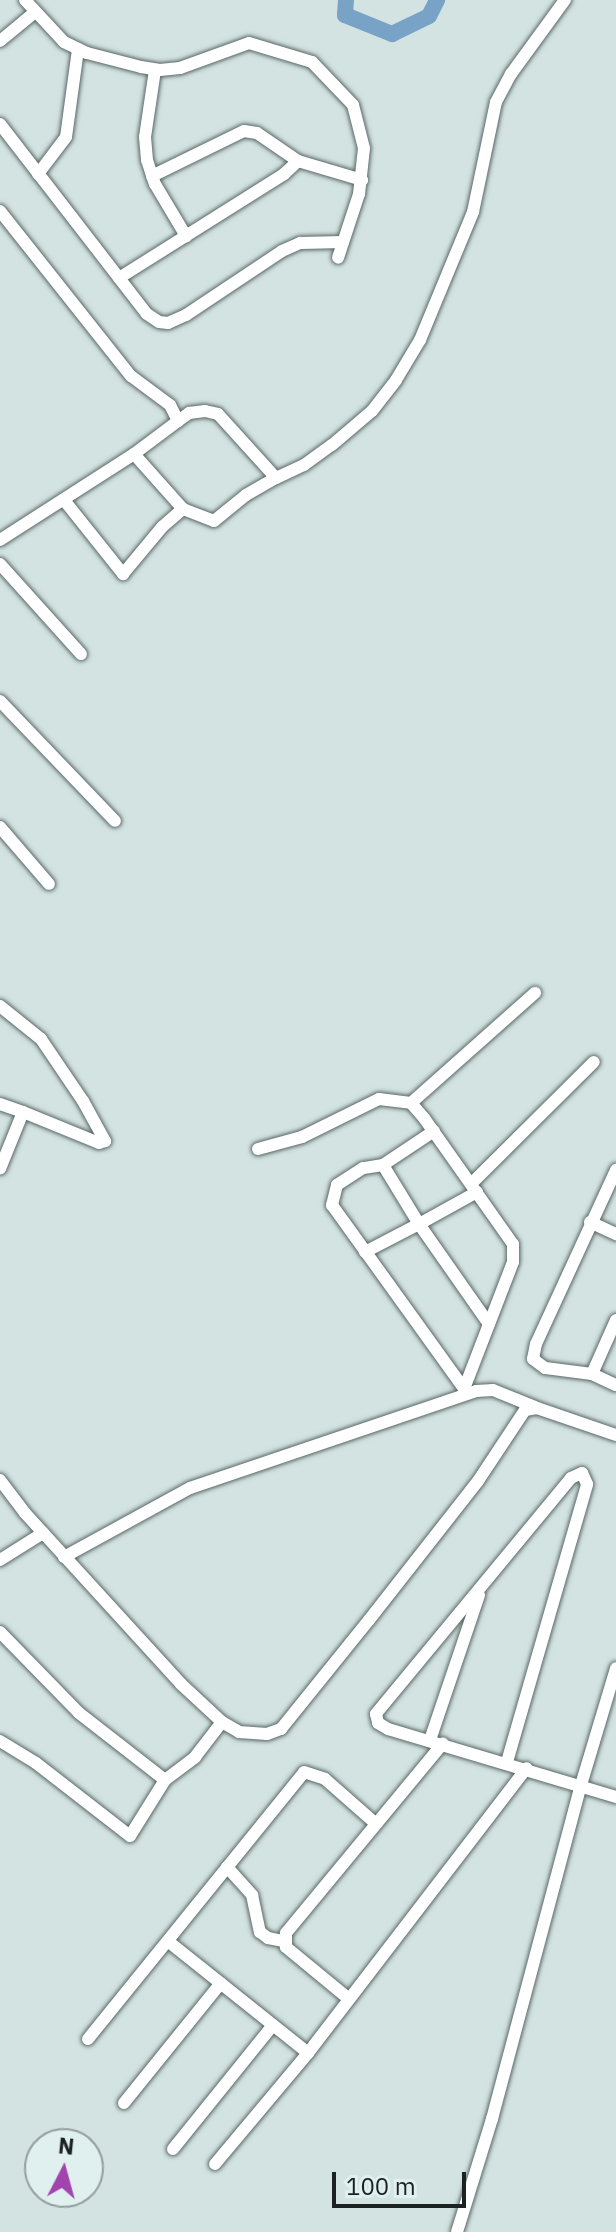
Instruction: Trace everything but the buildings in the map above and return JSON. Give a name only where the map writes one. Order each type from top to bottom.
[{"type":"street","points":[[25,0],[64,42],[78,49],[155,70],[180,68],[249,43],[312,62],[353,105],[364,148],[362,180],[338,258]]},
{"type":"street","points":[[134,454],[183,509],[214,521],[236,502],[304,465],[372,411],[396,380],[420,340],[473,212],[496,102],[511,74],[565,0]]},
{"type":"street","points":[[0,41],[35,12]]},
{"type":"street","points":[[38,174],[66,137],[78,49]]},
{"type":"street","points":[[155,70],[145,137],[152,176],[186,236]]},
{"type":"street","points":[[0,124],[153,320],[168,323],[186,315],[282,251],[300,243],[343,242]]},
{"type":"street","points":[[152,176],[244,131],[257,133],[298,161],[362,180]]},
{"type":"street","points":[[119,278],[284,174],[298,161]]},
{"type":"street","points":[[0,211],[131,376],[170,405],[178,421]]},
{"type":"street","points":[[0,540],[134,454],[178,421],[197,412],[218,414],[276,478]]},
{"type":"street","points":[[64,500],[123,574],[162,527],[183,509]]},
{"type":"street","points":[[0,564],[81,654]]},
{"type":"street","points":[[1,704],[115,821]]},
{"type":"street","points":[[0,827],[49,884]]},
{"type":"street","points":[[411,1103],[535,993]]},
{"type":"street","points":[[0,1006],[41,1039],[98,1125],[105,1141],[99,1143],[0,1104]]},
{"type":"street","points":[[365,1252],[419,1224],[474,1188],[594,1062]]},
{"type":"street","points":[[258,1149],[302,1137],[379,1099],[411,1103],[513,1244],[514,1251],[466,1391]]},
{"type":"street","points":[[0,1169],[23,1112]]},
{"type":"street","points":[[434,1131],[383,1165],[363,1168],[337,1185],[332,1194],[332,1205],[466,1391]]},
{"type":"street","points":[[383,1165],[419,1224],[489,1324]]},
{"type":"street","points":[[616,1170],[536,1344],[533,1359],[545,1368],[592,1374],[616,1385]]},
{"type":"street","points":[[590,1222],[616,1234]]},
{"type":"street","points":[[592,1374],[611,1345],[616,1320]]},
{"type":"street","points":[[64,1557],[190,1488],[466,1391],[493,1390],[616,1435]]},
{"type":"street","points":[[0,1480],[64,1557],[181,1684],[222,1722],[239,1732],[254,1734],[281,1729],[478,1481],[515,1421],[525,1410],[537,1408]]},
{"type":"street","points":[[507,1762],[587,1484],[586,1476],[582,1473],[571,1478],[376,1714],[378,1723],[388,1729],[616,1797]]},
{"type":"street","points":[[0,1560],[43,1533]]},
{"type":"street","points":[[349,1999],[286,1947],[284,1941],[292,1923],[375,1823],[436,1742],[481,1589]]},
{"type":"street","points":[[0,1632],[79,1713],[165,1780]]},
{"type":"street","points":[[457,2232],[492,2119],[581,1785],[616,1668]]},
{"type":"street","points":[[0,1741],[36,1763],[130,1836],[165,1780],[195,1757],[222,1722]]},
{"type":"street","points":[[215,2164],[308,2053],[527,1768]]},
{"type":"street","points":[[88,2039],[304,1772],[325,1779],[375,1823]]},
{"type":"street","points":[[227,1867],[252,1895],[260,1932],[268,1938],[284,1941]]},
{"type":"street","points":[[169,1942],[308,2053]]},
{"type":"street","points":[[124,2103],[221,1983]]},
{"type":"street","points":[[173,2149],[273,2025]]},
{"type":"waterway","points":[[346,0],[345,15],[392,34],[429,16],[437,0]]}]
